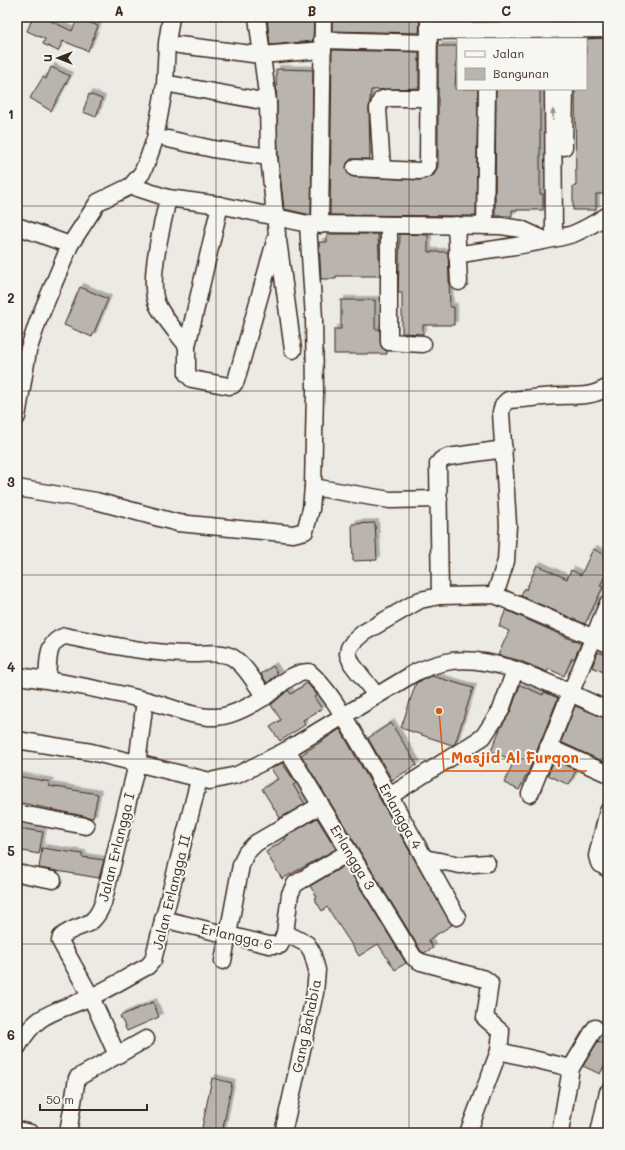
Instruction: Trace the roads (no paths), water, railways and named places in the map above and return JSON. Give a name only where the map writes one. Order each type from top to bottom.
[{"type":"street","points":[[17,417],[18,397],[28,351],[36,327],[70,245],[98,202],[131,186],[142,173],[155,139],[165,84],[167,43],[172,17]]},
{"type":"street","points":[[257,17],[268,102],[269,157],[275,218],[293,350]]},
{"type":"street","points":[[17,488],[96,501],[178,523],[293,534],[304,532],[307,526],[313,487],[314,225],[323,45],[322,17]]},
{"type":"street","points":[[179,45],[261,55],[429,30],[608,29]]},
{"type":"street","points":[[355,168],[426,170],[428,166],[429,30]]},
{"type":"street","points":[[175,85],[268,102]]},
{"type":"street","points":[[485,226],[487,90]]},
{"type":"street","points":[[553,90],[554,238]]},
{"type":"street","points":[[554,238],[565,90]]},
{"type":"street","points":[[382,168],[378,108],[381,100],[386,98],[428,98]]},
{"type":"street","points":[[168,139],[213,149],[269,157]]},
{"type":"street","points":[[131,186],[168,198],[220,205],[264,214],[275,218],[314,225],[485,226],[521,229],[554,238]]},
{"type":"street","points":[[168,198],[155,268],[154,285],[157,304],[187,346]]},
{"type":"street","points":[[220,205],[187,346],[188,374],[192,379],[230,386],[236,381],[277,234]]},
{"type":"street","points":[[457,254],[554,238],[589,226],[608,215]]},
{"type":"street","points":[[456,225],[459,282]]},
{"type":"street","points":[[17,226],[70,245]]},
{"type":"street","points":[[388,226],[390,342],[423,344]]},
{"type":"street","points":[[495,595],[506,561],[508,525],[501,412],[503,405],[508,400],[557,396],[588,396],[600,393],[608,387]]},
{"type":"street","points":[[440,596],[438,464],[441,460],[448,457],[504,449]]},
{"type":"street","points":[[313,487],[390,500],[439,499]]},
{"type":"street","points":[[376,695],[352,664],[348,654],[349,648],[363,633],[414,603],[440,596],[495,595],[601,641]]},
{"type":"street","points":[[530,794],[570,694],[601,641],[608,603]]},
{"type":"street","points":[[17,676],[47,679],[145,700],[202,716],[215,717],[226,715],[265,697],[241,664],[230,656],[213,654],[180,654],[138,649],[64,636],[56,639],[52,644],[47,679]]},
{"type":"street","points":[[17,740],[83,751],[169,770],[199,780],[210,781],[237,775],[287,750],[416,672],[435,664],[453,661],[477,661],[515,670],[608,710]]},
{"type":"street","points":[[390,796],[483,737],[501,710],[515,670]]},
{"type":"street","name":"Erlangga 4","points":[[265,697],[298,672],[309,672],[318,681],[343,716],[390,796],[457,917]]},
{"type":"street","points":[[137,764],[145,700]]},
{"type":"street","points":[[548,747],[608,774]]},
{"type":"street","name":"Erlangga 3","points":[[287,750],[414,958],[421,962],[488,981],[491,986],[485,1018],[486,1021],[501,1032],[499,1051]]},
{"type":"street","name":"Jalan Erlangga I","points":[[91,996],[60,941],[61,937],[65,934],[91,923],[98,916],[106,892],[137,764]]},
{"type":"street","name":"Jalan Erlangga II","points":[[17,1048],[31,1026],[41,1017],[91,996],[148,966],[153,960],[199,780]]},
{"type":"street","points":[[223,961],[241,865],[246,853],[256,843],[321,805]]},
{"type":"street","points":[[608,811],[597,856],[599,863],[608,868]]},
{"type":"street","points":[[17,813],[86,826]]},
{"type":"street","name":"Erlangga 6","points":[[164,919],[277,946],[280,945],[285,933],[290,894],[295,884],[349,852]]},
{"type":"street","points":[[424,858],[460,865],[487,863]]},
{"type":"street","points":[[17,873],[53,880]]},
{"type":"street","name":"Gang Bahabia","points":[[283,1133],[315,993],[317,970],[312,952],[307,944],[285,933]]},
{"type":"street","points":[[91,996],[117,1055]]},
{"type":"street","points":[[560,1133],[571,1068],[595,1028]]},
{"type":"street","points":[[68,1133],[77,1078],[146,1039]]},
{"type":"street","points":[[468,1133],[499,1051],[571,1068]]},
{"type":"street","points":[[599,1133],[608,1092]]},
{"type":"street","points":[[17,1130],[31,1133]]},
{"type":"place","name":"Masjid Al Furqon","points":[[439,711]]}]
